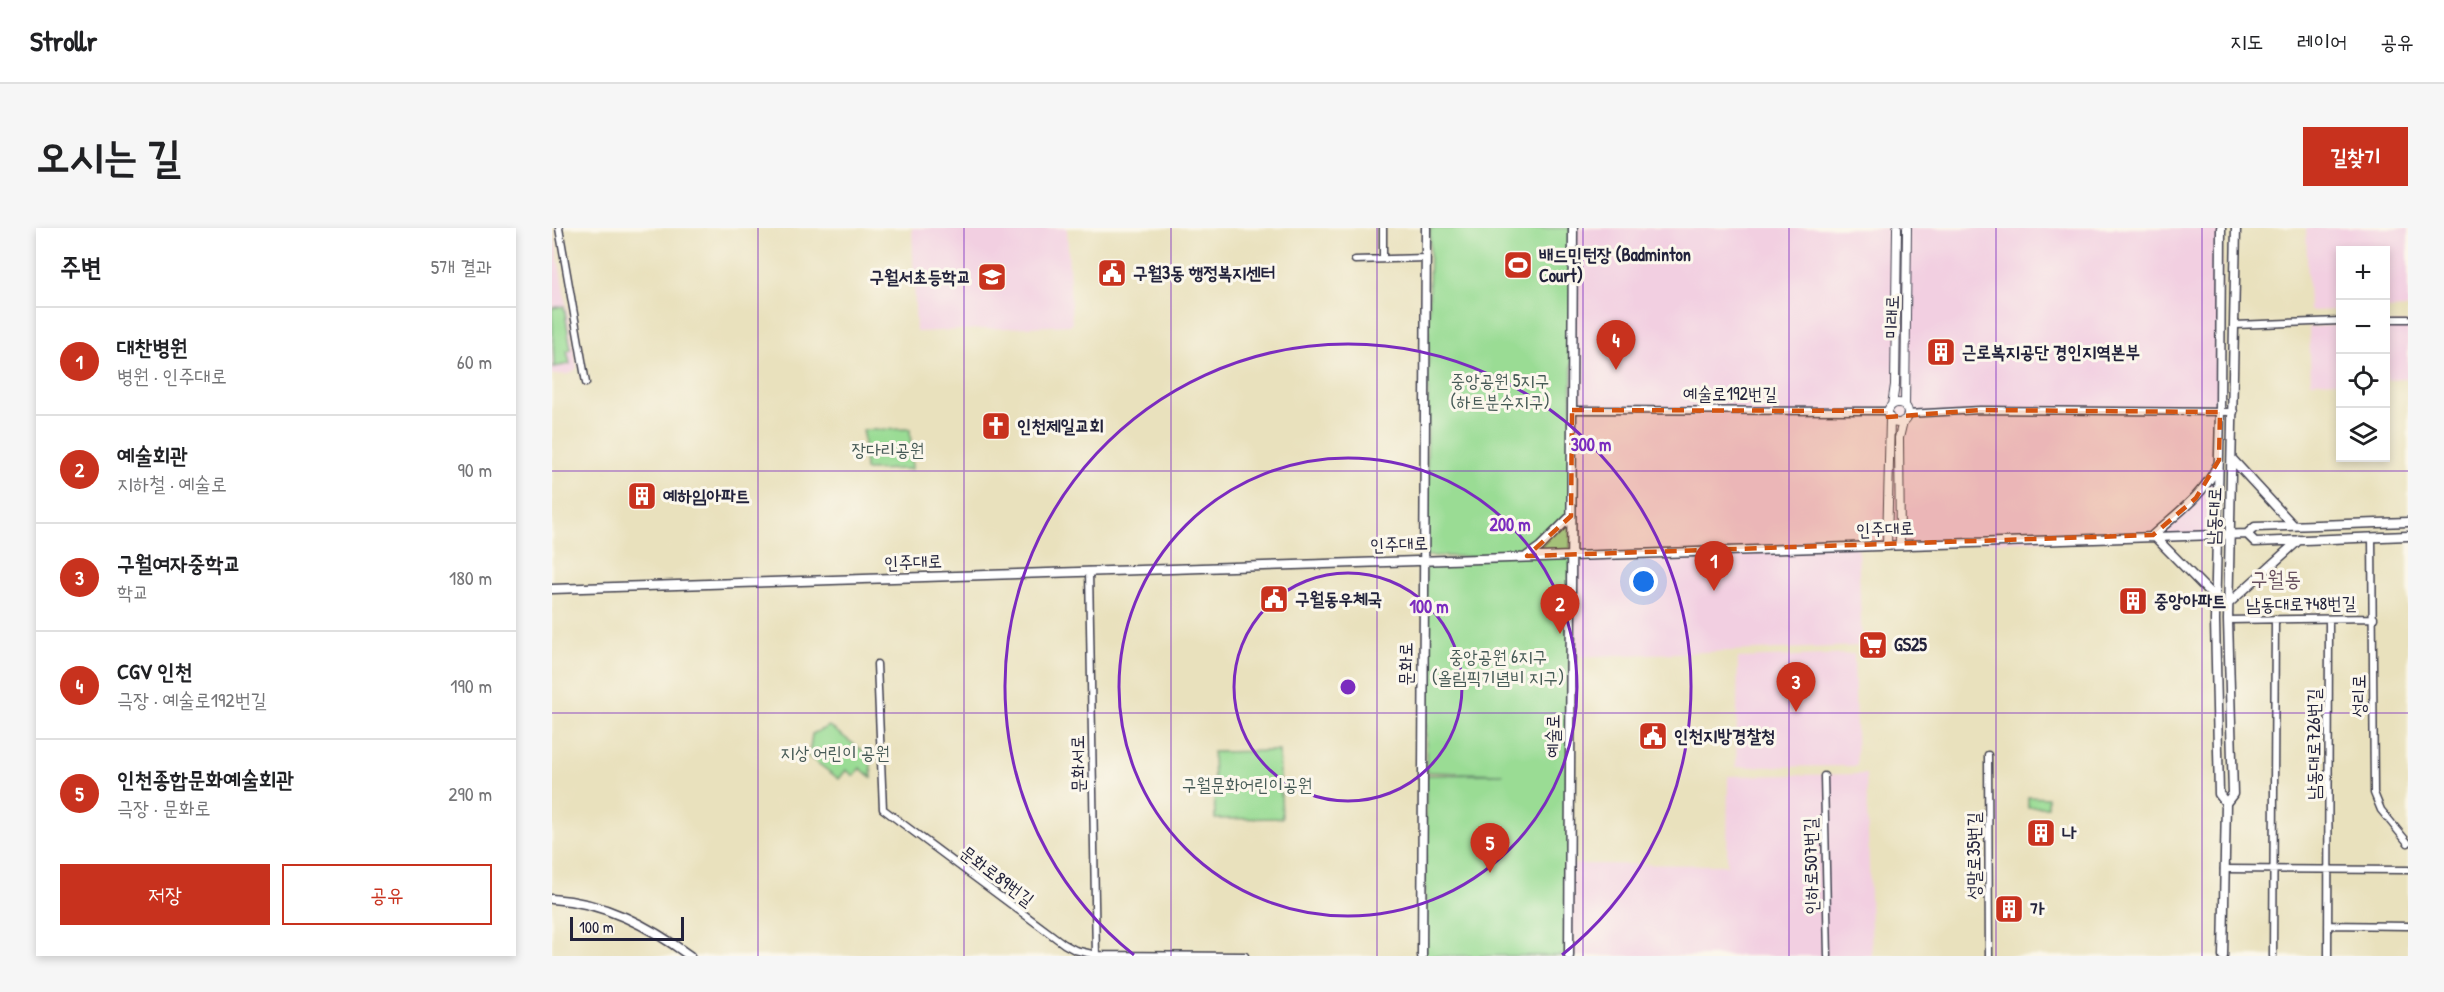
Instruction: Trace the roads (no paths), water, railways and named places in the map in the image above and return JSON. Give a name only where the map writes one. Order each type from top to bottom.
[{"type":"main road","name":"문화로","points":[[1422,956],[1422,560],[1426,228]]},
{"type":"main road","name":"예술로","points":[[1569,956],[1573,228]]},
{"type":"main road","name":"남동대로","points":[[2221,228],[2220,412],[2215,598],[2219,794],[2226,803]]},
{"type":"main road","name":"남동대로","points":[[2223,956],[2226,803],[2233,794],[2228,604],[2234,412],[2236,228]]},
{"type":"main road","points":[[2215,598],[2153,535],[2196,498],[2212,476],[2219,460]]},
{"type":"main road","points":[[2232,460],[2293,525]]},
{"type":"main road","points":[[1527,556],[1540,547],[1571,516]]},
{"type":"main road","name":"인주대로","points":[[552,589],[871,581],[1527,556],[2115,539],[2153,535],[2229,535],[2247,534],[2255,527],[2408,522]]},
{"type":"main road","name":"인주대로","points":[[2247,534],[2255,542],[2408,536]]},
{"type":"main road","points":[[2228,604],[2299,539]]},
{"type":"main road","points":[[552,899],[577,902],[618,913],[658,934],[690,956]]},
{"type":"street","points":[[560,228],[585,383]]},
{"type":"street","points":[[1383,228],[1383,259]]},
{"type":"street","name":"미래로","points":[[1887,546],[1890,411],[1895,385],[1897,228]]},
{"type":"street","name":"미래로","points":[[1900,545],[1899,438],[1905,414],[1907,228]]},
{"type":"street","points":[[1355,260],[1426,258]]},
{"type":"street","points":[[2390,319],[2408,319]]},
{"type":"street","points":[[2235,325],[2336,321]]},
{"type":"street","points":[[1905,414],[1899,403],[1890,411],[1896,422],[1905,414],[1980,410],[2234,412]]},
{"type":"street","name":"예술로192번길","points":[[1572,410],[1890,411]]},
{"type":"street","name":"성리로","points":[[2372,537],[2374,798],[2408,843]]},
{"type":"street","name":"문화서로","points":[[1089,571],[1096,955]]},
{"type":"street","name":"남동대로748번길","points":[[2228,620],[2374,618]]},
{"type":"street","points":[[2273,956],[2275,619]]},
{"type":"street","name":"남동대로726번길","points":[[2328,956],[2329,619]]},
{"type":"street","name":"문화로89번길","points":[[877,664],[883,809],[1075,950],[1096,955],[1245,956]]},
{"type":"street","name":"성말로35번길","points":[[1988,756],[1989,956]]},
{"type":"street","name":"인하로507번길","points":[[1824,776],[1828,956]]},
{"type":"street","points":[[2224,869],[2408,870]]},
{"type":"street","points":[[2328,925],[2408,926]]},
{"type":"place","name":"배드민턴장 (Badminton Court)","points":[[1518,265]]},
{"type":"place","name":"구월3동 행정복지센터","points":[[1112,273]]},
{"type":"place","name":"구월서초등학교","points":[[992,277]]},
{"type":"place","name":"근로복지공단 경인지역본부","points":[[1941,352]]},
{"type":"place","name":"CGV 인천","points":[[1616,370]]},
{"type":"place","name":"인천제일교회","points":[[996,426]]},
{"type":"place","name":"예하임아파트","points":[[642,496]]},
{"type":"place","name":"대찬병원","points":[[1714,591]]},
{"type":"place","name":"구월동우체국","points":[[1274,599]]},
{"type":"place","name":"중앙아파트","points":[[2133,601]]},
{"type":"place","name":"예술회관","points":[[1560,634]]},
{"type":"place","name":"GS25","points":[[1873,645]]},
{"type":"place","name":"구월여자중학교","points":[[1796,712]]},
{"type":"place","name":"인천지방경찰청","points":[[1653,736]]},
{"type":"place","name":"나","points":[[2041,833]]},
{"type":"place","name":"인천종합문화예술회관","points":[[1490,873]]},
{"type":"place","name":"가","points":[[2009,909]]},
{"type":"district","name":"구월동","points":[[2276,579]]},
{"type":"park label","name":"중앙공원 5지구 (하트분수지구)","points":[[1500,391]]},
{"type":"park label","name":"장다리공원","points":[[888,450]]},
{"type":"park label","name":"중앙공원 6지구 (올림픽기념비 지구)","points":[[1498,667]]},
{"type":"park label","name":"지상 어린이 공원","points":[[835,753]]},
{"type":"park label","name":"구월문화어린이공원","points":[[1247,785]]}]
